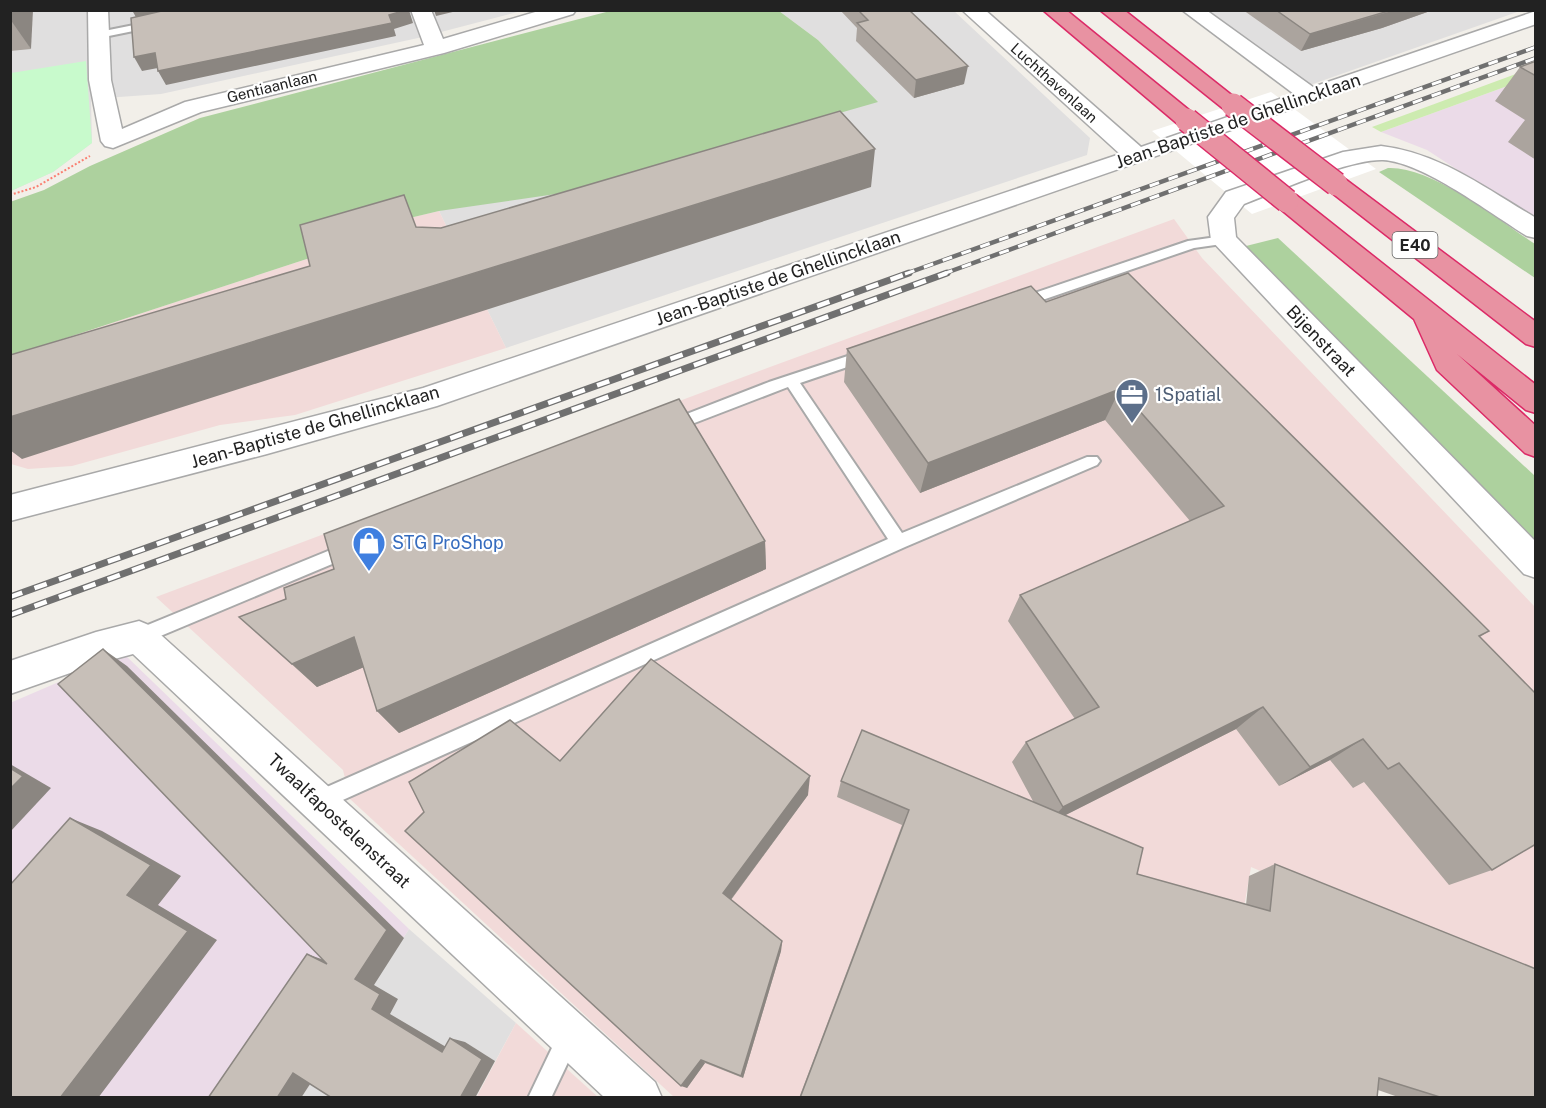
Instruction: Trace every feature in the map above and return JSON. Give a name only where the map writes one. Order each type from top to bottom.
[{"type":"highway","name":"E40","points":[[1053,10],[1536,402]]},
{"type":"highway","name":"E40","points":[[1110,10],[1536,337]]},
{"type":"highway","points":[[1495,306],[1536,323]]},
{"type":"highway","points":[[1426,314],[1447,363],[1536,446]]},
{"type":"street","points":[[98,10],[100,80],[113,141]]},
{"type":"street","points":[[421,10],[436,48]]},
{"type":"street","name":"Gentiaanlaan","points":[[113,141],[193,107],[436,48],[566,10]]},
{"type":"street","name":"Luchthavenlaan","points":[[972,10],[1137,156]]},
{"type":"street","points":[[1192,10],[1311,96]]},
{"type":"street","name":"Jean-Baptiste de Ghellincklaan","points":[[10,508],[267,442],[426,398],[1137,156],[1536,17]]},
{"type":"street","points":[[1224,240],[1221,217],[1235,198],[1351,157],[1381,153],[1404,156],[1430,165],[1536,230]]},
{"type":"street","name":"Bijenstraat","points":[[1224,240],[1536,564]]},
{"type":"street","points":[[10,678],[96,648],[139,637]]},
{"type":"street","name":"Twaalfapostelenstraat","points":[[139,637],[639,1098]]},
{"type":"lane","points":[[99,35],[166,22]]},
{"type":"lane","points":[[1004,309],[1193,244],[1224,240]]},
{"type":"lane","points":[[662,429],[880,350]]},
{"type":"lane","points":[[791,381],[899,542]]},
{"type":"lane","points":[[318,801],[899,542],[1092,461]]},
{"type":"lane","points":[[139,637],[361,545]]},
{"type":"lane","points":[[539,1098],[570,1034]]},
{"type":"path","points":[[10,195],[36,187],[73,168],[113,141]]},
{"type":"shaded area","points":[[11,11],[521,11],[418,38],[161,94],[91,99],[92,143],[53,172],[11,191]]},
{"type":"shaded area","points":[[779,11],[954,11],[1090,138],[1087,155],[506,348],[439,211],[871,96],[818,40]]},
{"type":"shaded area","points":[[1205,11],[1520,11],[1310,85]]},
{"type":"shaded area","points":[[1535,76],[1535,220],[1427,150],[1381,132]]},
{"type":"shaded area","points":[[439,211],[506,348],[295,415],[220,425],[72,466],[28,469],[11,464],[11,356],[322,254],[337,235]]},
{"type":"shaded area","points":[[1174,219],[1202,258],[1535,607],[1535,988],[1251,867],[1211,1097],[674,1097],[350,799],[343,770],[156,597],[770,367]]},
{"type":"shaded area","points":[[124,654],[409,929],[301,1097],[11,1097],[10,703]]},
{"type":"shaded area","points":[[409,929],[516,1023],[476,1097],[301,1098]]},
{"type":"shaded area","points":[[516,1023],[598,1097],[476,1098]]},
{"type":"green space","points":[[610,11],[779,11],[818,40],[878,102],[556,194],[439,211],[338,235],[322,254],[11,356],[10,202],[44,190],[90,166],[200,118]]},
{"type":"green space","points":[[86,61],[92,143],[53,172],[11,191],[11,73]]},
{"type":"green space","points":[[1535,67],[1535,76],[1381,132],[1372,127]]},
{"type":"green space","points":[[1388,168],[1405,170],[1444,185],[1483,208],[1535,244],[1535,278],[1379,172]]},
{"type":"green space","points":[[1278,238],[1535,476],[1535,549],[1263,269],[1246,246]]},
{"type":"pier","points":[[1271,92],[1376,169],[1252,214],[1152,131]]},
{"type":"building","points":[[166,10],[406,10],[389,15],[392,23],[158,71],[155,53],[134,57],[131,18]]},
{"type":"building","points":[[858,10],[909,10],[968,66],[916,80],[857,23],[868,20]]},
{"type":"building","points":[[1276,10],[1392,10],[1310,34]]},
{"type":"building","points":[[1536,61],[1536,76],[1520,67]]},
{"type":"building","points":[[840,111],[875,149],[10,417],[10,355],[310,266],[300,225],[404,195],[416,227],[441,228]]},
{"type":"building","points":[[1128,273],[1489,631],[1479,636],[1536,694],[1536,844],[1492,870],[1399,763],[1388,769],[1363,739],[1310,767],[1263,707],[1063,807],[1026,742],[1099,707],[1020,595],[1224,506],[1120,389],[928,463],[847,349],[1031,286],[1046,302]]},
{"type":"building","points":[[679,399],[765,541],[377,711],[354,637],[292,664],[239,617],[286,599],[284,588],[334,569],[324,534]]},
{"type":"building","points":[[103,649],[387,930],[355,979],[380,994],[372,1009],[442,1052],[450,1038],[482,1059],[460,1098],[332,1098],[293,1073],[277,1098],[208,1098],[307,954],[327,964],[58,684]]},
{"type":"building","points":[[651,659],[810,776],[723,893],[782,941],[741,1076],[701,1060],[681,1086],[405,831],[424,812],[409,782],[510,720],[560,761]]},
{"type":"building","points":[[862,730],[1143,848],[1137,874],[1270,911],[1275,864],[1536,969],[1536,1098],[1443,1098],[1379,1078],[1377,1098],[800,1098],[909,810],[841,781]]},
{"type":"building","points":[[10,768],[23,776],[10,789]]},
{"type":"building","points":[[70,818],[151,865],[127,895],[188,931],[60,1098],[10,1098],[10,885]]},
{"type":"railway","points":[[905,274],[1536,47]]},
{"type":"railway","points":[[943,274],[1536,58]]},
{"type":"railway","points":[[10,597],[909,273]]},
{"type":"railway","points":[[10,615],[947,273]]},
{"type":"place","name":"1Spatial","points":[[1132,424]]},
{"type":"place","name":"STG ProShop","points":[[369,572]]}]
